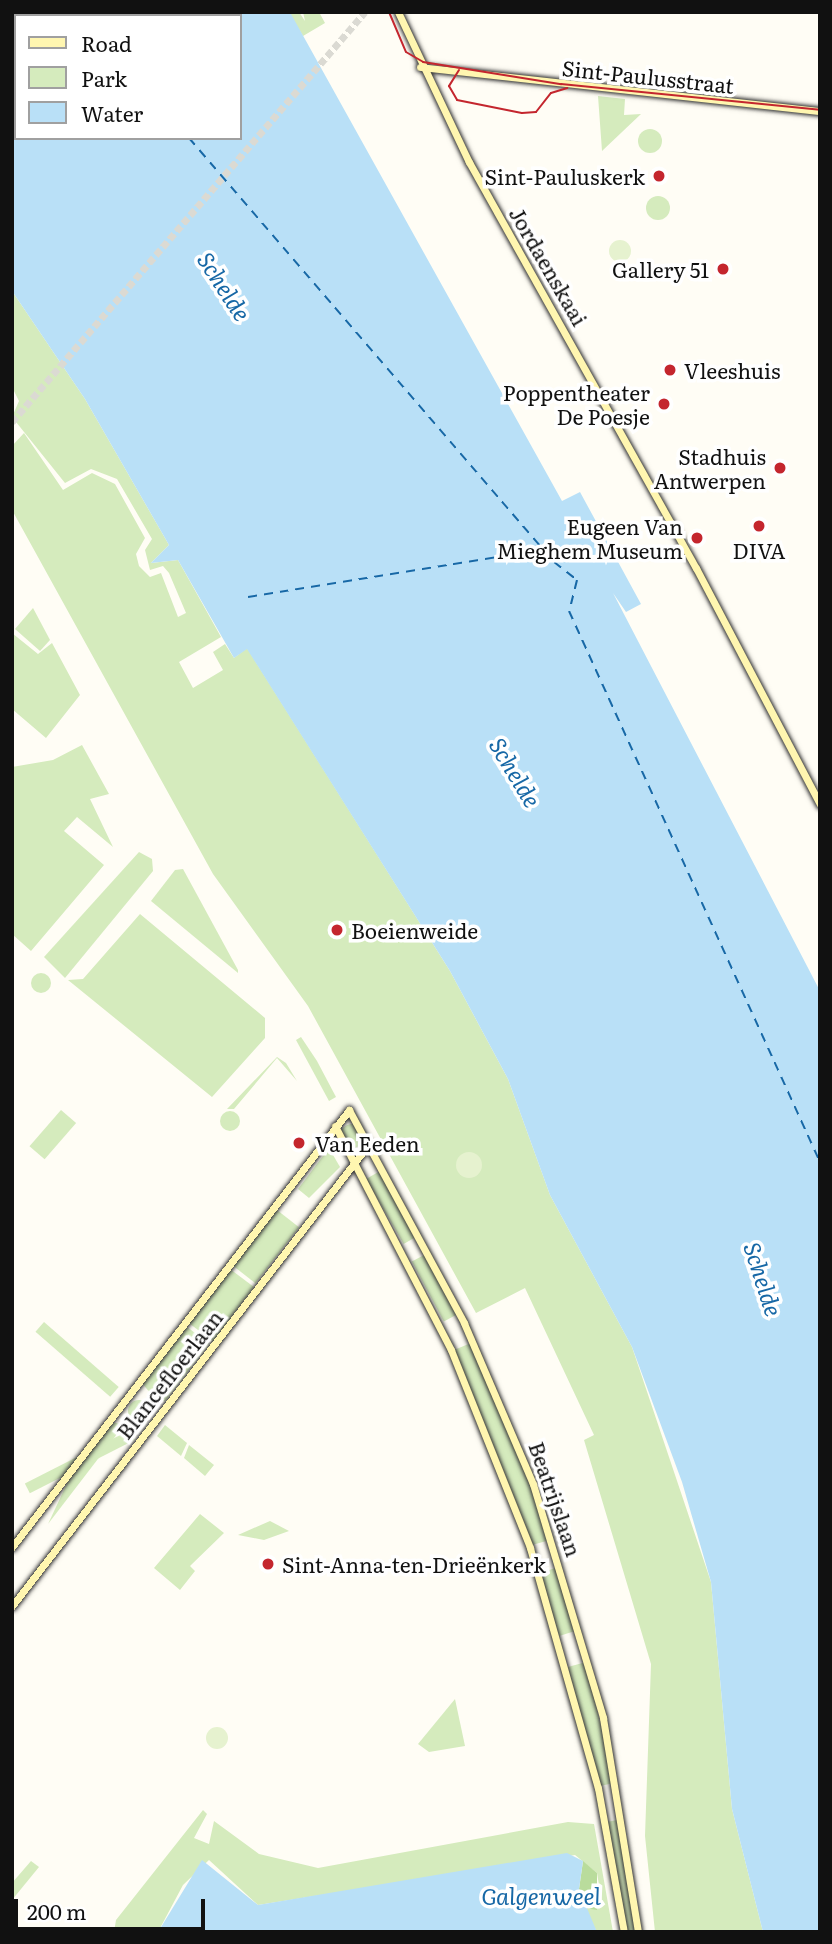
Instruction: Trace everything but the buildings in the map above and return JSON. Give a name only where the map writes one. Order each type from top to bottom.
[{"type":"street","name":"Jordaenskaai","points":[[398,12],[419,67],[631,450],[820,804]]},
{"type":"street","name":"Sint-Paulusstraat","points":[[419,67],[537,83],[820,111]]},
{"type":"street","name":"Blancefloerlaan","points":[[12,1547],[349,1110]]},
{"type":"street","name":"Beatrijslaan","points":[[349,1110],[488,1373],[548,1529],[606,1728],[638,1932]]},
{"type":"street","name":"Beatrijslaan","points":[[335,1126],[451,1350],[534,1560],[598,1788],[624,1932]]},
{"type":"street","name":"Blancefloerlaan","points":[[12,1606],[369,1144]]},
{"type":"green space","points":[[288,12],[299,12],[305,21],[303,12],[319,12],[325,23],[303,36]]},
{"type":"green space","points":[[598,96],[625,99],[624,115],[641,114],[602,151]]},
{"type":"green space","points":[[650,129],[658,133],[662,141],[658,149],[650,153],[642,149],[638,141],[642,133]]},
{"type":"green space","points":[[658,196],[666,200],[670,208],[666,216],[658,220],[650,216],[646,208],[650,200]]},
{"type":"green space","points":[[620,240],[628,243],[631,251],[628,259],[620,262],[612,259],[609,251],[612,243]]},
{"type":"green space","points":[[12,291],[85,399],[169,545],[151,563],[178,560],[221,637],[179,662],[193,688],[223,670],[213,652],[225,644],[234,658],[247,648],[450,971],[508,1079],[550,1195],[632,1347],[711,1582],[732,1809],[763,1932],[655,1932],[645,1836],[651,1664],[584,1440],[594,1435],[525,1288],[476,1313],[308,1006],[213,874],[12,510],[12,446],[24,433],[63,490],[92,473],[115,484],[145,538],[136,554],[139,566],[150,577],[161,573],[178,617],[186,613],[169,573],[163,566],[150,570],[145,550],[152,539],[117,479],[91,469],[65,483],[12,417],[19,401],[12,387]]},
{"type":"green space","points":[[33,608],[50,640],[40,651],[15,629]]},
{"type":"green space","points":[[12,633],[38,654],[52,643],[80,695],[46,738],[12,709]]},
{"type":"green space","points":[[82,745],[109,794],[90,799],[113,847],[77,817],[64,831],[104,865],[31,951],[12,934],[12,767],[53,760]]},
{"type":"green space","points":[[139,852],[152,859],[153,871],[65,978],[44,957]]},
{"type":"green space","points":[[183,869],[238,973],[151,901],[175,870]]},
{"type":"green space","points":[[140,914],[265,1018],[265,1038],[212,1097],[68,980],[83,979]]},
{"type":"green space","points":[[41,973],[48,976],[51,983],[48,990],[41,993],[34,990],[31,983],[34,976]]},
{"type":"green space","points":[[301,1037],[336,1097],[329,1101],[296,1040]]},
{"type":"green space","points":[[277,1057],[286,1063],[297,1081],[277,1058],[234,1109],[227,1109]]},
{"type":"green space","points":[[61,1110],[76,1123],[45,1159],[30,1146]]},
{"type":"green space","points":[[230,1111],[237,1114],[240,1121],[237,1128],[230,1131],[223,1128],[220,1121],[223,1114]]},
{"type":"green space","points":[[352,1124],[363,1131],[364,1136],[357,1147],[352,1148],[341,1141],[340,1136],[347,1125]]},
{"type":"green space","points":[[329,1148],[340,1167],[309,1198],[298,1189]]},
{"type":"green space","points":[[469,1152],[478,1156],[482,1165],[478,1174],[469,1178],[460,1174],[456,1165],[460,1156]]},
{"type":"green space","points":[[380,1171],[418,1236],[404,1244],[366,1179]]},
{"type":"green space","points":[[277,1210],[299,1227],[255,1283],[233,1266]]},
{"type":"green space","points":[[426,1254],[458,1314],[444,1322],[412,1262]]},
{"type":"green space","points":[[230,1269],[254,1287],[213,1341],[189,1323]]},
{"type":"green space","points":[[44,1322],[119,1387],[110,1397],[35,1332]]},
{"type":"green space","points":[[186,1326],[209,1344],[165,1401],[155,1399],[142,1383]]},
{"type":"green space","points":[[471,1343],[550,1540],[532,1545],[454,1350]]},
{"type":"green space","points":[[139,1400],[149,1407],[150,1411],[143,1421],[139,1422],[129,1415],[128,1411],[135,1401]]},
{"type":"green space","points":[[112,1422],[124,1425],[48,1524],[71,1475]]},
{"type":"green space","points":[[165,1425],[187,1443],[181,1456],[157,1436]]},
{"type":"green space","points":[[130,1430],[135,1440],[30,1493],[25,1484]]},
{"type":"green space","points":[[189,1445],[214,1465],[205,1476],[184,1458]]},
{"type":"green space","points":[[200,1514],[224,1533],[190,1566],[195,1571],[180,1590],[154,1568]]},
{"type":"green space","points":[[270,1521],[289,1531],[264,1540],[238,1535]]},
{"type":"green space","points":[[559,1567],[578,1630],[559,1636],[540,1573]]},
{"type":"green space","points":[[586,1662],[614,1783],[600,1786],[568,1667]]},
{"type":"green space","points":[[455,1699],[465,1746],[429,1752],[418,1744]]},
{"type":"green space","points":[[217,1727],[225,1730],[228,1738],[225,1746],[217,1749],[209,1746],[206,1738],[209,1730]]},
{"type":"green space","points":[[203,1810],[207,1814],[194,1838],[209,1844],[214,1821],[259,1854],[318,1868],[568,1822],[594,1824],[613,1932],[597,1932],[584,1908],[602,1903],[597,1873],[575,1855],[258,1905],[209,1860],[183,1885],[158,1932],[114,1932],[116,1920]]},
{"type":"green space","points":[[622,1819],[636,1932],[626,1932],[607,1822]]},
{"type":"green space","points":[[31,1861],[39,1867],[12,1900],[12,1883]]},
{"type":"green space","points":[[583,1861],[597,1873],[597,1910],[584,1908],[579,1889]]},
{"type":"water","name":"Schelde","points":[[12,12],[291,14],[562,501],[580,492],[641,604],[626,612],[613,593],[820,991],[820,1932],[763,1932],[732,1809],[711,1582],[682,1482],[632,1347],[550,1195],[508,1079],[450,971],[247,649],[234,658],[178,560],[151,563],[169,545],[85,399],[12,291]]},
{"type":"water","name":"Galgenweel","points":[[567,1853],[583,1861],[579,1889],[597,1932],[158,1932],[202,1860],[258,1905]]},
{"type":"ferry route","points":[[191,140],[554,562],[577,580],[569,611],[820,1162]]},
{"type":"ferry route","points":[[248,597],[560,547]]},
{"type":"tunnel","points":[[12,422],[365,12]]},
{"type":"tram line","points":[[389,12],[406,52],[423,62],[561,84],[820,110]]},
{"type":"tram line","points":[[459,70],[449,86],[457,100],[522,113],[536,112],[551,93],[567,88]]},
{"type":"place","name":"Sint-Pauluskerk","points":[[659,176]]},
{"type":"place","name":"Gallery 51","points":[[723,269]]},
{"type":"place","name":"Vleeshuis","points":[[670,370]]},
{"type":"place","name":"Poppentheater De Poesje","points":[[664,404]]},
{"type":"place","name":"Stadhuis Antwerpen","points":[[780,468]]},
{"type":"place","name":"DIVA","points":[[759,526]]},
{"type":"place","name":"Eugeen Van Mieghem Museum","points":[[697,538]]},
{"type":"place","name":"Boeienweide","points":[[337,930]]},
{"type":"place","name":"Van Eeden","points":[[299,1143]]},
{"type":"place","name":"Sint-Anna-ten-Drieënkerk","points":[[268,1564]]}]
